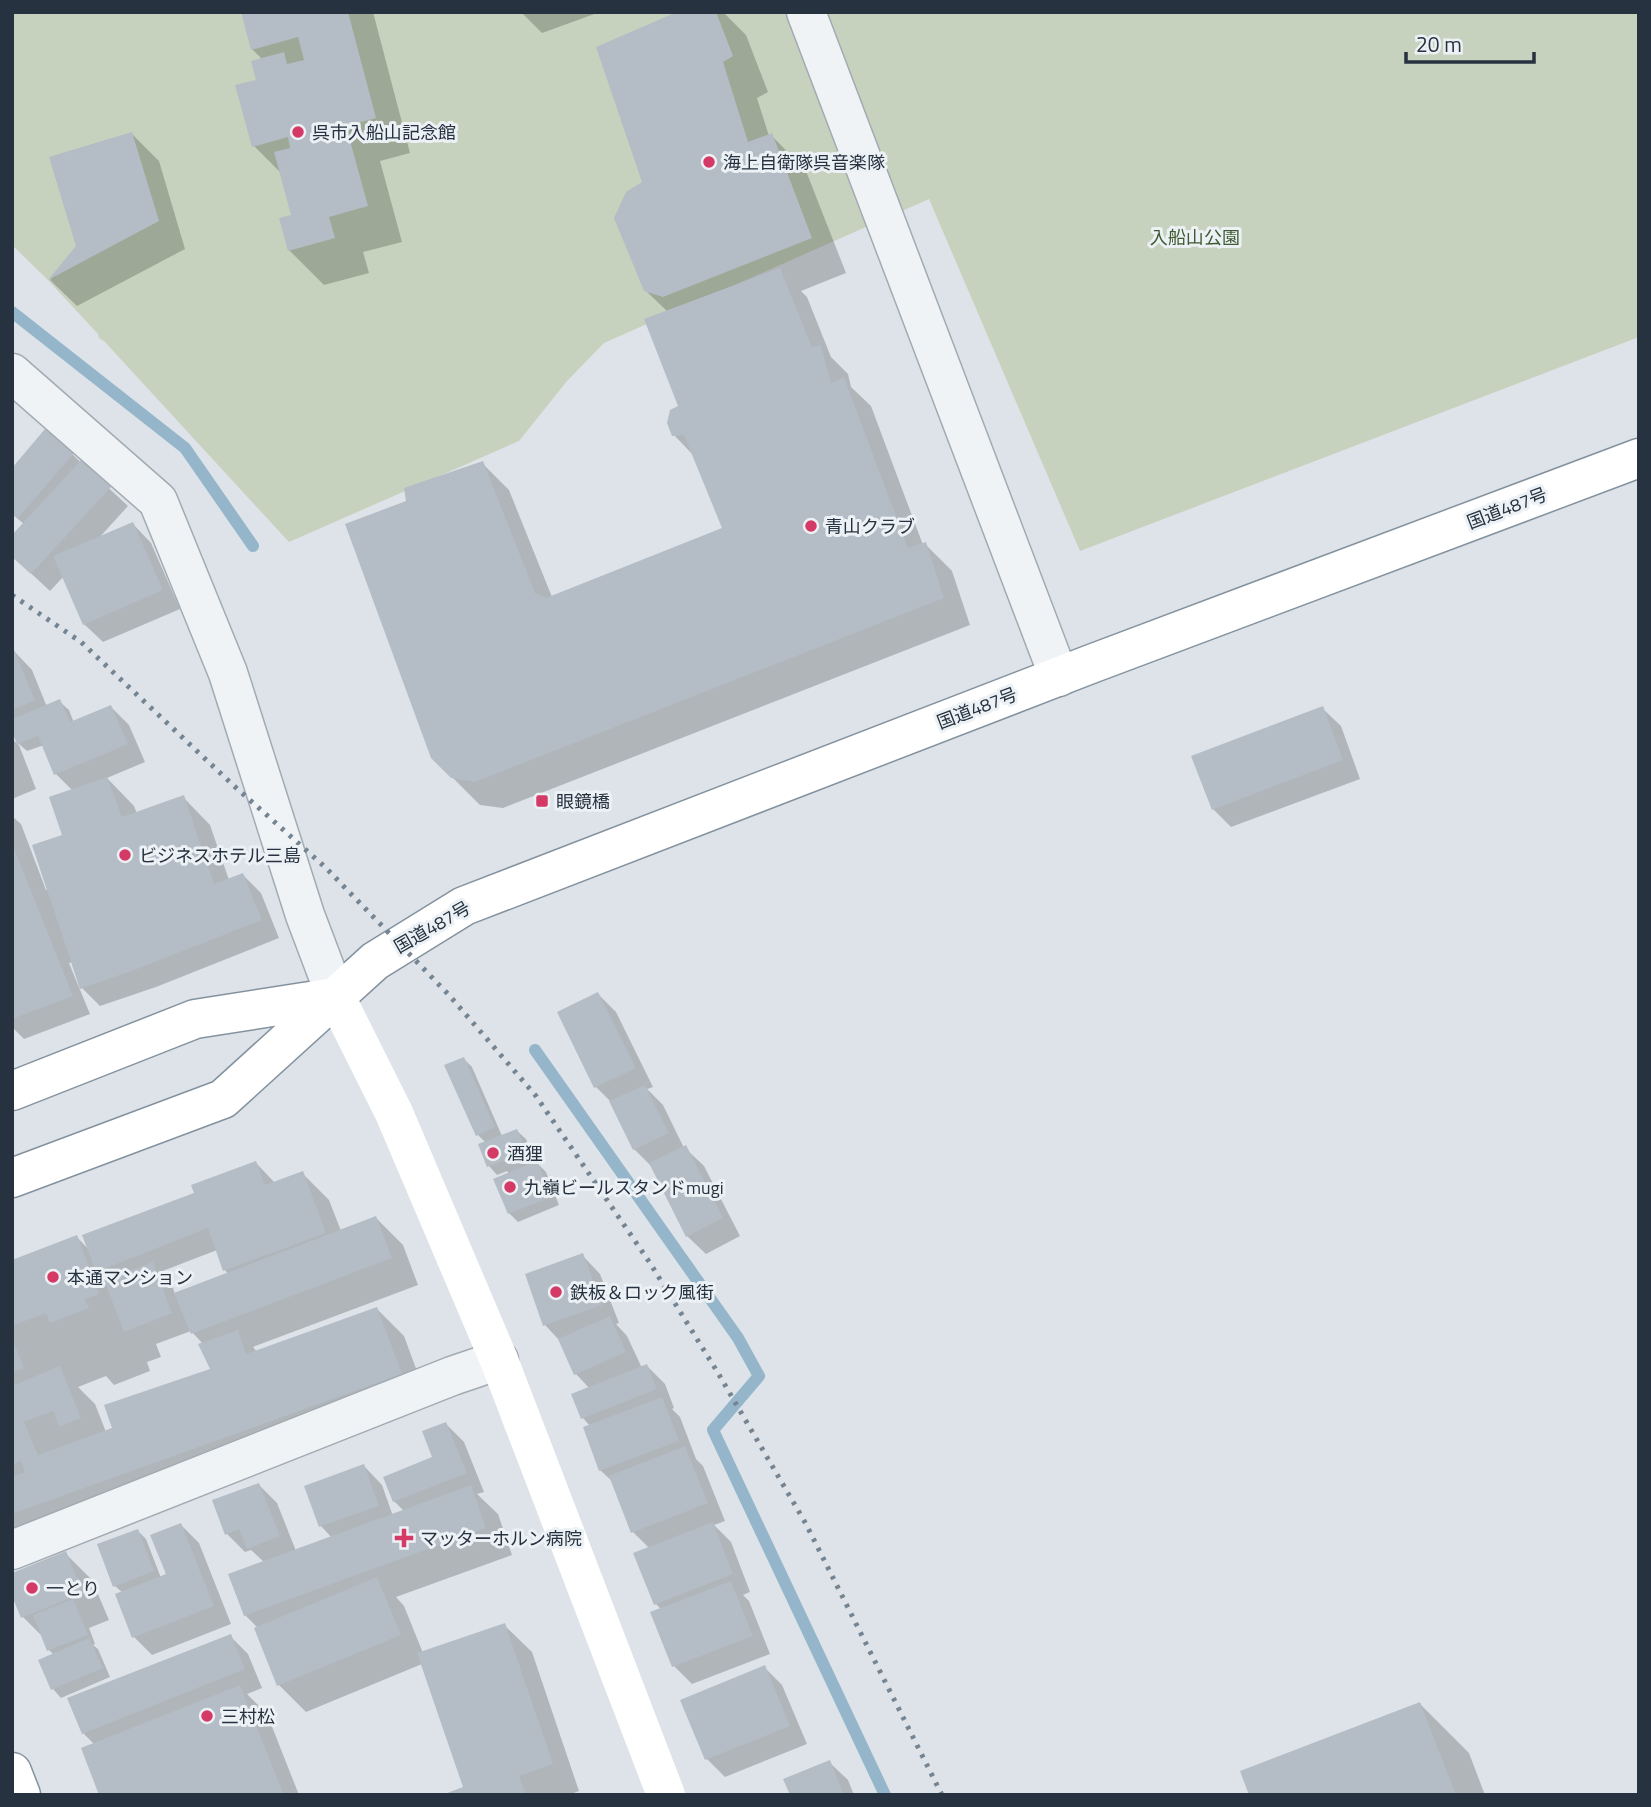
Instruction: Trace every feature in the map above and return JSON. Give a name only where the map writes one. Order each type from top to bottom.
[{"type":"main road","name":"国道487号","points":[[12,1178],[223,1099],[374,961],[464,906],[1639,458]]},
{"type":"main road","points":[[12,1091],[195,1019],[336,997],[394,1113],[499,1360],[666,1795]]},
{"type":"main road","points":[[12,1772],[21,1795]]},
{"type":"street","points":[[806,12],[1059,677]]},
{"type":"street","points":[[12,373],[158,501],[228,673],[305,915],[336,997]]},
{"type":"street","points":[[12,1550],[452,1376],[499,1360]]},
{"type":"green space","name":"入船山公園","points":[[12,12],[1639,12],[1639,337],[1080,551],[929,199],[604,343],[567,381],[519,441],[289,542],[48,280],[12,245]]},
{"type":"building","name":"呉市入船山記念館","points":[[241,12],[348,12],[376,118],[346,126],[368,206],[329,217],[335,238],[288,251],[279,218],[291,215],[274,152],[290,148],[288,137],[252,147],[235,85],[256,80],[251,61],[284,52],[287,64],[304,60],[298,37],[251,50]]},
{"type":"building","name":"海上自衛隊呉音楽隊","points":[[677,12],[716,12],[733,56],[723,62],[748,142],[772,133],[812,238],[663,297],[644,291],[614,218],[626,192],[642,182],[596,47]]},
{"type":"building","points":[[132,132],[159,221],[48,280],[76,246],[49,157]]},
{"type":"building","name":"青山クラブ","points":[[780,268],[812,347],[821,345],[831,383],[844,377],[908,548],[926,542],[944,598],[475,782],[451,778],[431,758],[345,524],[406,501],[404,488],[483,461],[535,593],[546,598],[722,528],[684,435],[672,436],[667,423],[670,410],[678,406],[644,319]]},
{"type":"building","points":[[45,429],[74,453],[18,518],[12,513],[12,468]]},
{"type":"building","points":[[81,460],[111,487],[31,574],[12,557],[12,535]]},
{"type":"building","points":[[133,522],[163,590],[83,625],[53,556]]},
{"type":"building","points":[[12,645],[35,700],[12,710]]},
{"type":"building","points":[[60,699],[70,722],[111,705],[128,744],[54,775],[38,736],[17,744],[12,732],[12,719]]},
{"type":"building","points":[[1323,706],[1343,760],[1212,810],[1191,756]]},
{"type":"building","points":[[107,777],[122,817],[184,795],[214,884],[243,873],[262,920],[80,989],[32,845],[62,835],[49,797]]},
{"type":"building","points":[[12,843],[73,996],[12,1019]]},
{"type":"building","points":[[598,992],[636,1068],[594,1088],[557,1012]]},
{"type":"building","points":[[464,1057],[495,1127],[476,1136],[444,1065]]},
{"type":"building","points":[[645,1085],[669,1133],[633,1150],[609,1101]]},
{"type":"building","points":[[517,1129],[527,1152],[487,1167],[478,1144]]},
{"type":"building","points":[[686,1145],[723,1218],[686,1237],[649,1163]]},
{"type":"building","points":[[256,1161],[265,1185],[303,1171],[326,1233],[223,1271],[208,1228],[96,1272],[82,1235],[194,1193],[191,1185]]},
{"type":"building","points":[[537,1161],[552,1197],[508,1214],[493,1179]]},
{"type":"building","points":[[376,1216],[392,1258],[191,1334],[174,1293]]},
{"type":"building","name":"本通マンション","points":[[77,1235],[99,1294],[85,1299],[89,1308],[50,1323],[46,1313],[12,1326],[12,1260]]},
{"type":"building","points":[[583,1253],[602,1305],[543,1326],[525,1274]]},
{"type":"building","points":[[153,1262],[172,1313],[124,1332],[104,1280]]},
{"type":"building","points":[[377,1307],[402,1374],[12,1514],[12,1477],[25,1472],[21,1461],[12,1465],[12,1386],[60,1366],[81,1418],[59,1427],[53,1411],[24,1422],[38,1455],[112,1428],[104,1405],[210,1369],[198,1344],[238,1330],[246,1354]]},
{"type":"building","points":[[610,1316],[626,1352],[574,1375],[558,1339]]},
{"type":"building","points":[[12,1338],[24,1368],[12,1373]]},
{"type":"building","points":[[647,1364],[657,1389],[581,1419],[571,1394]]},
{"type":"building","points":[[662,1397],[679,1441],[599,1471],[583,1427]]},
{"type":"building","points":[[446,1422],[467,1473],[393,1502],[383,1477],[432,1457],[422,1431]]},
{"type":"building","points":[[685,1446],[708,1503],[631,1533],[609,1476]]},
{"type":"building","points":[[364,1464],[379,1506],[319,1527],[304,1486]]},
{"type":"building","points":[[259,1483],[280,1536],[247,1549],[239,1529],[225,1535],[212,1500]]},
{"type":"building","points":[[471,1485],[486,1528],[244,1616],[228,1574]]},
{"type":"building","points":[[713,1522],[733,1574],[654,1605],[633,1553]]},
{"type":"building","points":[[181,1523],[214,1606],[132,1638],[115,1594],[166,1574],[150,1535]]},
{"type":"building","points":[[138,1529],[154,1571],[113,1587],[97,1544]]},
{"type":"building","points":[[66,1551],[83,1593],[21,1618],[12,1596],[12,1573]]},
{"type":"building","points":[[377,1577],[401,1635],[277,1686],[254,1628]]},
{"type":"building","points":[[731,1581],[753,1636],[672,1667],[650,1612]]},
{"type":"building","points":[[73,1599],[88,1635],[47,1651],[33,1615]]},
{"type":"building","points":[[505,1623],[553,1764],[519,1776],[526,1795],[442,1795],[463,1787],[417,1653]]},
{"type":"building","points":[[231,1634],[245,1669],[82,1734],[67,1698]]},
{"type":"building","points":[[89,1638],[103,1668],[51,1690],[38,1660]]},
{"type":"building","points":[[765,1665],[790,1726],[705,1760],[680,1700]]},
{"type":"building","name":"三村松","points":[[240,1685],[284,1795],[99,1795],[81,1748]]},
{"type":"building","points":[[1420,1702],[1456,1795],[1249,1795],[1240,1771]]},
{"type":"building","points":[[830,1760],[844,1795],[790,1795],[783,1779]]},
{"type":"waterway","points":[[12,312],[185,448],[253,546]]},
{"type":"waterway","points":[[535,1050],[738,1338],[759,1376],[713,1430],[885,1795]]},
{"type":"railway","points":[[12,595],[81,642],[325,867],[449,995],[536,1096],[650,1263],[806,1524],[942,1795]]},
{"type":"place","name":"呉市入船山記念館","points":[[298,132]]},
{"type":"place","name":"海上自衛隊呉音楽隊","points":[[709,162]]},
{"type":"place","name":"青山クラブ","points":[[811,526]]},
{"type":"place","name":"眼鏡橋","points":[[542,801]]},
{"type":"place","name":"ビジネスホテル三島","points":[[125,855]]},
{"type":"place","name":"酒狸","points":[[493,1153]]},
{"type":"place","name":"九嶺ビールスタンドmugi","points":[[510,1187]]},
{"type":"place","name":"本通マンション","points":[[53,1277]]},
{"type":"place","name":"鉄板＆ロック風街","points":[[556,1292]]},
{"type":"place","name":"マッターホルン病院","points":[[404,1538]]},
{"type":"place","name":"一とり","points":[[32,1588]]},
{"type":"place","name":"三村松","points":[[207,1716]]}]
